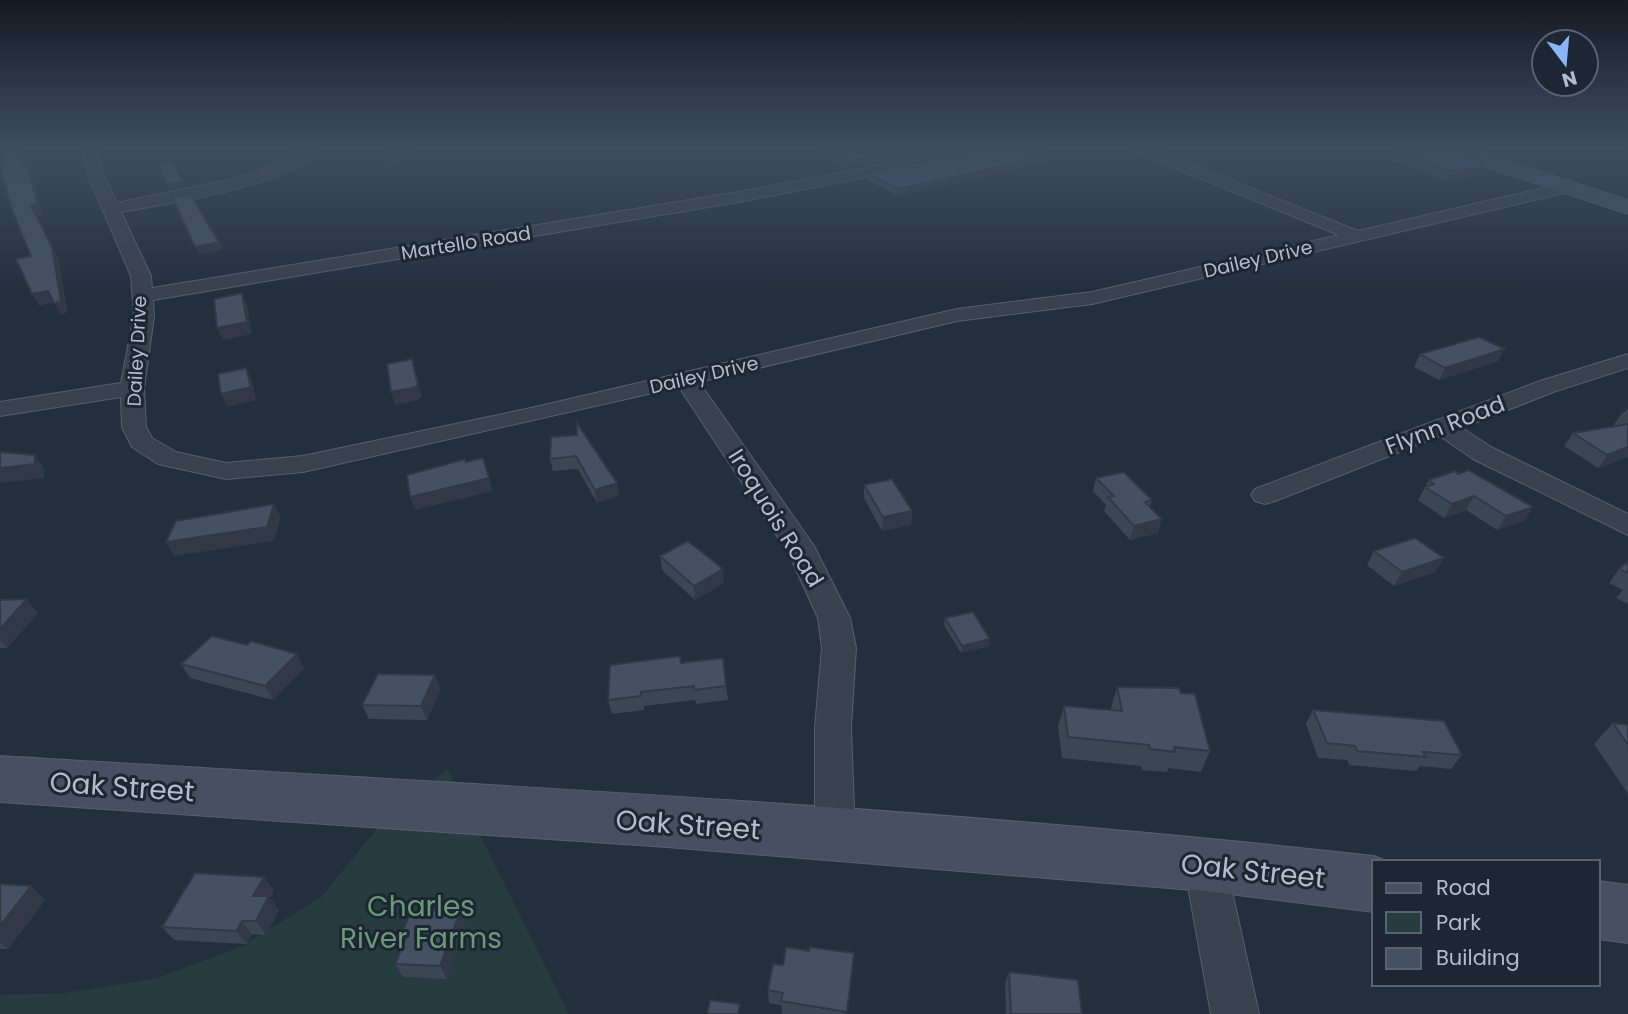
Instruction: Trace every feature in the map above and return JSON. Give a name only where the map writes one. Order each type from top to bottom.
[{"type":"main road","points":[[1594,195],[1628,207]]},
{"type":"main road","name":"Oak Street","points":[[0,779],[1205,864],[1372,884]]},
{"type":"main road","points":[[1600,910],[1628,914]]},
{"type":"street","name":"Dailey Drive","points":[[104,195],[141,276],[144,316],[132,388],[134,427],[141,442],[167,458],[226,471],[303,464],[957,315],[1092,298],[1533,195]]},
{"type":"street","points":[[110,209],[173,195]]},
{"type":"street","name":"Martello Road","points":[[142,296],[741,195]]},
{"type":"street","points":[[1257,195],[1356,236]]},
{"type":"street","name":"Flynn Road","points":[[1265,495],[1548,386],[1628,361]]},
{"type":"street","name":"Iroquois Road","points":[[685,379],[803,553],[834,618],[838,648],[833,727],[835,836]]},
{"type":"street","points":[[0,409],[132,388]]},
{"type":"street","points":[[1442,426],[1482,453],[1628,526]]},
{"type":"street","points":[[1205,864],[1235,1014]]},
{"type":"green space","name":"Charles River Farms","points":[[447,769],[569,1014],[0,1014],[0,995],[65,993],[157,978],[243,946],[322,896],[384,820]]},
{"type":"building","points":[[8,195],[35,195],[38,205],[31,206],[52,247],[61,301],[54,303],[48,291],[32,294],[16,259],[31,256]]},
{"type":"building","points":[[191,195],[219,242],[195,247],[172,197]]},
{"type":"building","points":[[242,293],[247,322],[217,328],[214,299]]},
{"type":"building","points":[[1479,337],[1505,349],[1445,368],[1420,354]]},
{"type":"building","points":[[412,359],[418,385],[391,392],[387,364]]},
{"type":"building","points":[[246,368],[251,387],[221,394],[218,374]]},
{"type":"building","points":[[577,423],[617,483],[595,490],[576,456],[550,459],[551,437],[577,435]]},
{"type":"building","points":[[1628,424],[1628,447],[1607,455],[1573,433]]},
{"type":"building","points":[[0,452],[35,455],[35,464],[0,468]]},
{"type":"building","points":[[483,458],[489,478],[410,497],[407,475],[465,459],[466,462]]},
{"type":"building","points":[[1468,470],[1533,507],[1506,516],[1474,496],[1452,504],[1425,487],[1434,484],[1429,480],[1455,471],[1458,474]]},
{"type":"building","points":[[1124,472],[1152,500],[1145,502],[1162,519],[1134,526],[1108,497],[1114,496],[1096,478]]},
{"type":"building","points":[[892,479],[912,511],[883,517],[864,485]]},
{"type":"building","points":[[274,504],[267,527],[166,542],[176,521]]},
{"type":"building","points":[[1415,538],[1444,558],[1402,572],[1374,551]]},
{"type":"building","points":[[688,541],[723,569],[694,586],[660,556]]},
{"type":"building","points":[[1628,561],[1628,573],[1619,569]]},
{"type":"building","points":[[27,599],[0,629],[0,600]]},
{"type":"building","points":[[973,612],[990,639],[962,646],[945,618]]},
{"type":"building","points":[[212,636],[247,645],[251,641],[297,654],[265,686],[181,664]]},
{"type":"building","points":[[680,656],[681,663],[723,658],[726,686],[694,690],[694,686],[641,692],[641,696],[608,700],[610,665]]},
{"type":"building","points":[[378,674],[435,675],[421,706],[362,705]]},
{"type":"building","points":[[1117,687],[1179,688],[1181,693],[1195,694],[1210,751],[1174,747],[1175,752],[1150,749],[1149,745],[1068,737],[1064,706],[1122,711]]},
{"type":"building","points":[[1313,710],[1444,721],[1462,755],[1423,752],[1426,757],[1357,751],[1355,746],[1327,743]]},
{"type":"building","points":[[1613,723],[1628,725],[1628,745]]},
{"type":"building","points":[[195,873],[264,877],[253,896],[269,896],[256,921],[242,921],[236,931],[162,927]]},
{"type":"building","points":[[0,884],[31,886],[0,926]]},
{"type":"building","points":[[412,909],[460,912],[440,966],[395,964],[408,933],[402,932]]},
{"type":"building","points":[[786,947],[809,951],[810,947],[854,953],[847,1012],[781,1001],[783,993],[768,990],[773,964],[783,965]]},
{"type":"building","points":[[1009,972],[1078,980],[1082,1014],[1011,1014]]},
{"type":"building","points":[[710,1000],[740,1004],[738,1014],[707,1014]]}]
